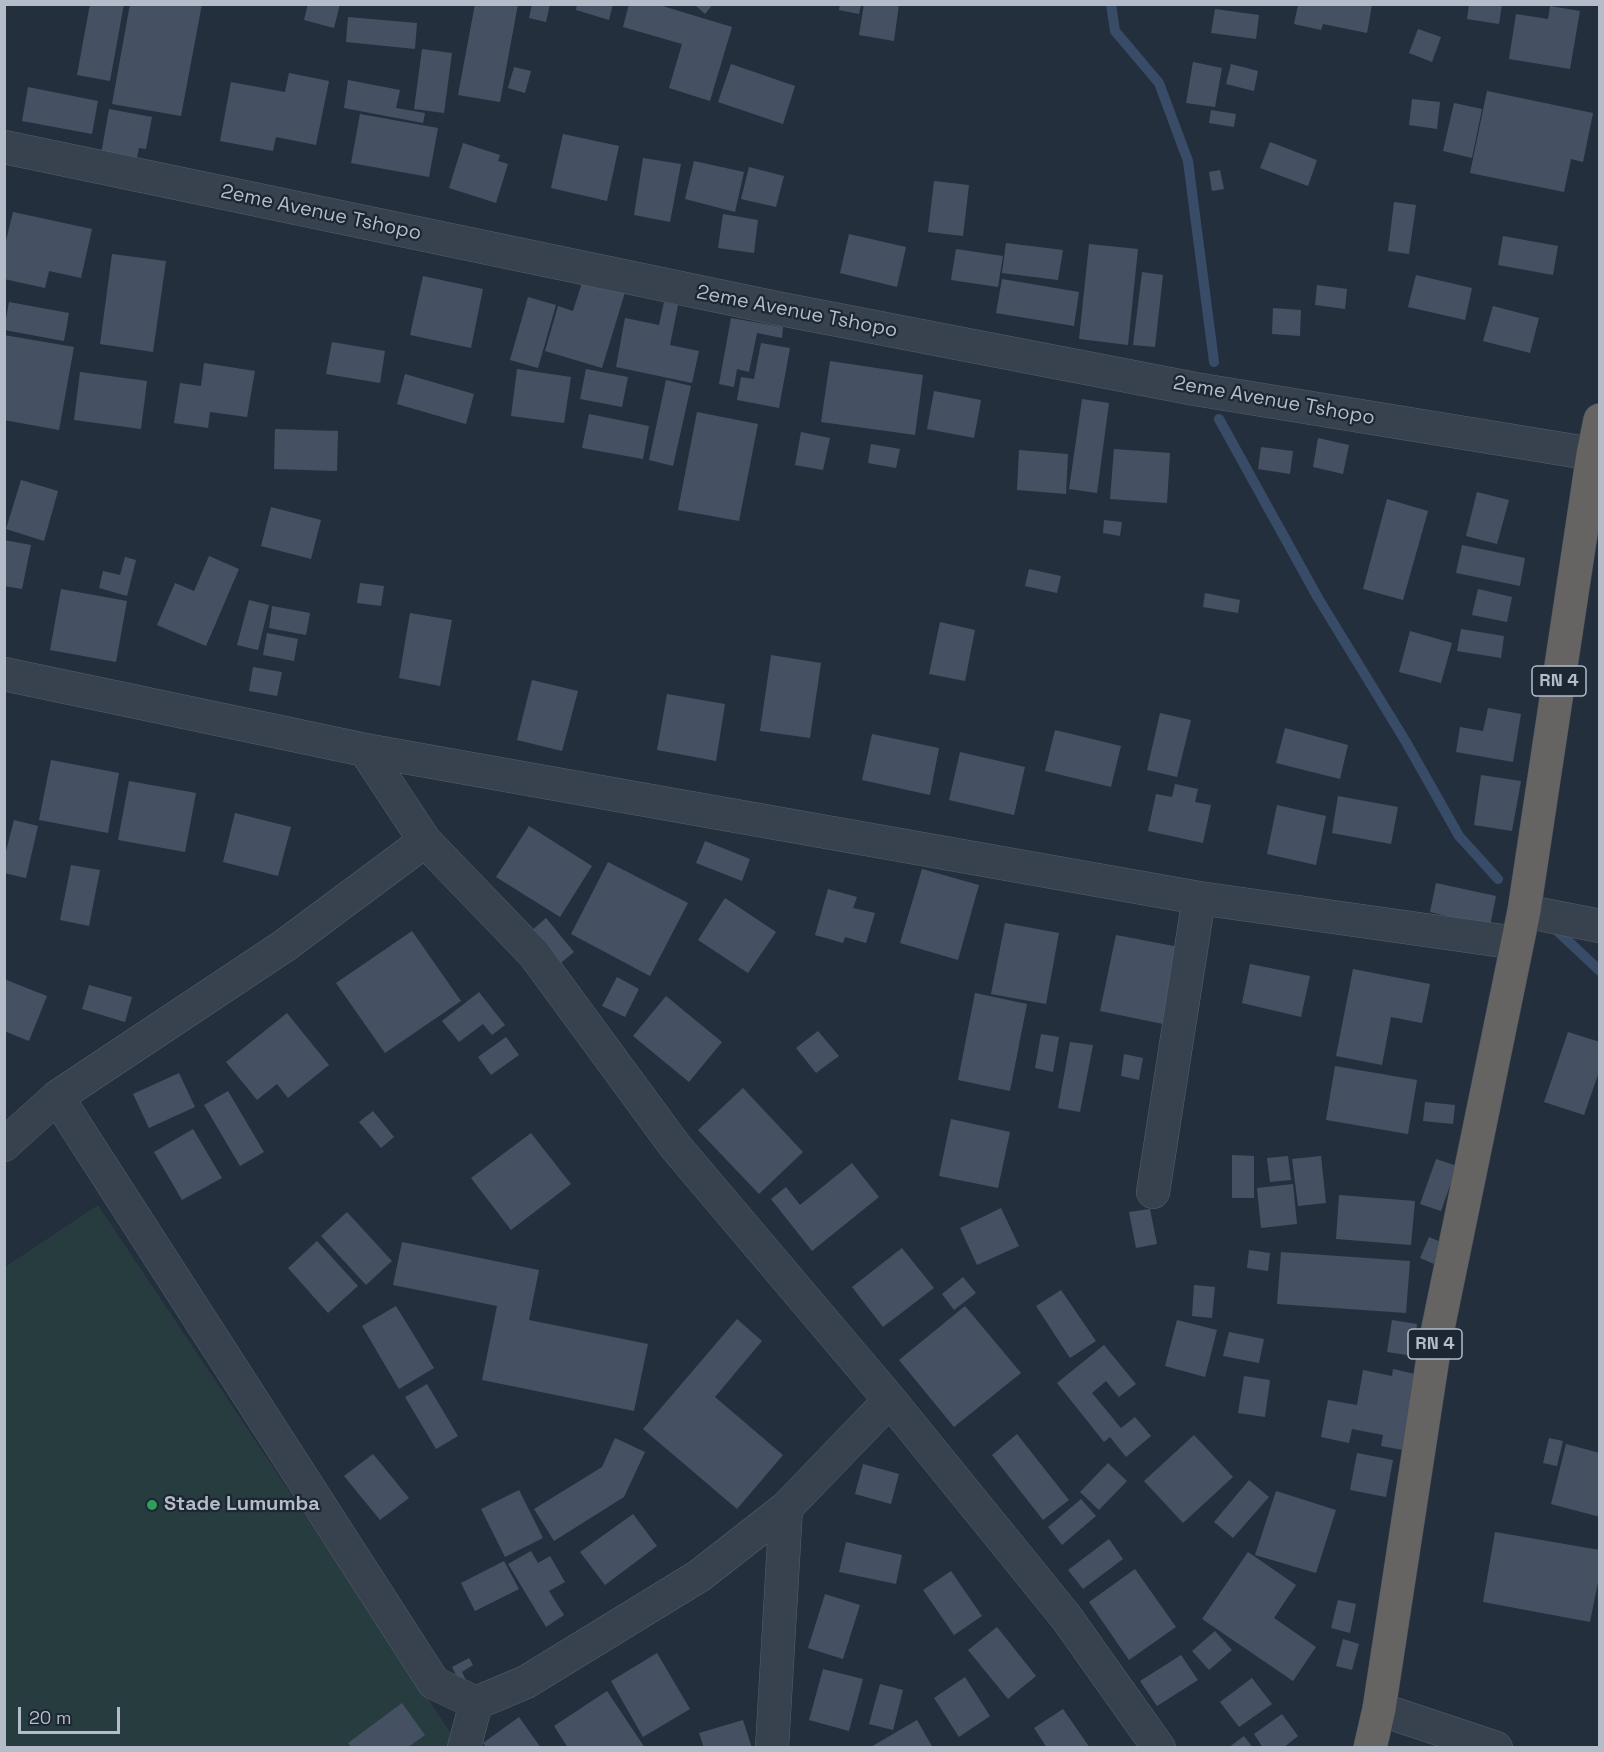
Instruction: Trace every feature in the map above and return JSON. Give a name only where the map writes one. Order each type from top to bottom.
[{"type":"highway","name":"RN 4","points":[[1370,1748],[1379,1708],[1436,1338],[1524,910],[1599,420]]},
{"type":"street","name":"2eme Avenue Tshopo","points":[[4,147],[776,308],[1195,389],[1593,454]]},
{"type":"street","points":[[4,674],[365,750],[1199,898],[1517,943]]},
{"type":"street","points":[[365,750],[425,841],[534,954],[675,1146],[890,1400],[1065,1617],[1159,1748]]},
{"type":"street","points":[[4,1145],[57,1097],[284,946],[425,841]]},
{"type":"street","points":[[1153,1192],[1199,898]]},
{"type":"street","points":[[1524,910],[1599,926]]},
{"type":"street","points":[[57,1097],[434,1683],[476,1702],[526,1682],[699,1576],[786,1508],[890,1400]]},
{"type":"street","points":[[772,1748],[786,1508]]},
{"type":"street","points":[[464,1748],[476,1702]]},
{"type":"street","points":[[1379,1708],[1496,1748]]},
{"type":"green space","name":"Stade Lumumba","points":[[98,1205],[458,1744],[453,1748],[5,1748],[5,1267]]},
{"type":"building","points":[[90,4],[124,4],[110,81],[77,75]]},
{"type":"building","points":[[130,4],[202,4],[181,116],[112,104]]},
{"type":"building","points":[[308,4],[340,4],[334,28],[304,20]]},
{"type":"building","points":[[475,4],[518,4],[500,102],[458,95]]},
{"type":"building","points":[[532,4],[550,4],[546,22],[529,18]]},
{"type":"building","points":[[577,4],[613,4],[609,20],[576,10]]},
{"type":"building","points":[[629,4],[656,4],[732,27],[710,101],[669,88],[682,44],[623,27]]},
{"type":"building","points":[[694,4],[713,4],[705,14]]},
{"type":"building","points":[[840,4],[861,4],[859,14],[839,10]]},
{"type":"building","points":[[864,4],[899,4],[894,41],[859,35]]},
{"type":"building","points":[[1469,4],[1502,4],[1499,24],[1467,19]]},
{"type":"building","points":[[1298,5],[1372,5],[1367,33],[1323,24],[1321,30],[1294,24]]},
{"type":"building","points":[[1550,6],[1580,11],[1570,69],[1509,59],[1516,14],[1548,19]]},
{"type":"building","points":[[1215,9],[1259,15],[1256,39],[1211,33]]},
{"type":"building","points":[[348,17],[417,23],[415,49],[346,42]]},
{"type":"building","points":[[1418,29],[1441,37],[1432,62],[1409,53]]},
{"type":"building","points":[[422,49],[452,53],[444,113],[414,109]]},
{"type":"building","points":[[1193,62],[1222,68],[1215,107],[1186,103]]},
{"type":"building","points":[[731,64],[795,86],[783,124],[718,102]]},
{"type":"building","points":[[1231,64],[1258,71],[1254,91],[1226,84]]},
{"type":"building","points":[[514,67],[531,71],[525,93],[508,88]]},
{"type":"building","points":[[289,73],[329,81],[316,145],[276,137],[273,151],[220,141],[231,82],[285,92]]},
{"type":"building","points":[[348,80],[400,90],[396,108],[425,113],[423,123],[344,108]]},
{"type":"building","points":[[28,87],[98,101],[92,134],[22,121]]},
{"type":"building","points":[[1487,91],[1593,113],[1583,162],[1571,159],[1564,192],[1470,173]]},
{"type":"building","points":[[1412,99],[1440,102],[1437,129],[1409,125]]},
{"type":"building","points":[[1454,103],[1482,109],[1472,158],[1443,151]]},
{"type":"building","points":[[109,109],[152,117],[146,149],[139,148],[135,167],[100,160]]},
{"type":"building","points":[[1211,110],[1236,114],[1234,127],[1209,123]]},
{"type":"building","points":[[360,114],[438,128],[429,177],[351,163]]},
{"type":"building","points":[[563,134],[619,146],[607,201],[551,188]]},
{"type":"building","points":[[1270,142],[1317,160],[1308,186],[1260,168]]},
{"type":"building","points":[[463,143],[500,155],[498,161],[508,164],[496,203],[449,188]]},
{"type":"building","points":[[643,158],[681,164],[670,222],[634,215]]},
{"type":"building","points":[[694,161],[744,172],[735,212],[685,199]]},
{"type":"building","points":[[749,167],[784,176],[776,207],[741,199]]},
{"type":"building","points":[[1220,170],[1224,189],[1212,191],[1209,172]]},
{"type":"building","points":[[934,181],[969,185],[963,236],[928,232]]},
{"type":"building","points":[[1394,202],[1416,205],[1409,254],[1388,251]]},
{"type":"building","points":[[13,212],[92,229],[81,278],[49,271],[45,288],[4,279],[4,249]]},
{"type":"building","points":[[723,214],[758,220],[754,253],[718,248]]},
{"type":"building","points":[[849,234],[906,247],[897,287],[840,273]]},
{"type":"building","points":[[1503,236],[1558,246],[1553,275],[1498,265]]},
{"type":"building","points":[[1006,243],[1063,250],[1058,280],[1002,273]]},
{"type":"building","points":[[1089,244],[1138,249],[1128,345],[1079,339]]},
{"type":"building","points":[[956,249],[1003,256],[998,287],[951,280]]},
{"type":"building","points":[[112,254],[166,261],[153,352],[100,344]]},
{"type":"building","points":[[1142,272],[1163,275],[1155,347],[1133,345]]},
{"type":"building","points":[[1416,275],[1472,288],[1465,320],[1408,307]]},
{"type":"building","points":[[423,276],[483,289],[471,348],[410,335]]},
{"type":"building","points":[[584,276],[626,289],[602,368],[545,351],[558,306],[573,311]]},
{"type":"building","points":[[1002,279],[1079,292],[1074,326],[996,313]]},
{"type":"building","points":[[1317,285],[1347,289],[1345,309],[1315,305]]},
{"type":"building","points":[[528,297],[556,305],[538,368],[510,360]]},
{"type":"building","points":[[9,302],[69,313],[64,341],[4,330]]},
{"type":"building","points":[[664,302],[678,305],[670,345],[699,351],[692,383],[616,367],[625,318],[659,325]]},
{"type":"building","points":[[1493,306],[1539,318],[1530,353],[1483,341]]},
{"type":"building","points":[[1273,308],[1301,310],[1300,336],[1272,334]]},
{"type":"building","points":[[731,318],[783,327],[782,338],[757,333],[749,372],[737,369],[734,387],[719,384]]},
{"type":"building","points":[[4,335],[74,347],[59,430],[4,420]]},
{"type":"building","points":[[332,342],[385,351],[380,383],[326,374]]},
{"type":"building","points":[[761,343],[790,348],[779,408],[737,400],[741,377],[754,379]]},
{"type":"building","points":[[830,361],[923,375],[915,435],[821,422]]},
{"type":"building","points":[[204,363],[255,371],[247,417],[210,412],[208,428],[174,423],[180,383],[201,386]]},
{"type":"building","points":[[517,369],[571,377],[564,423],[511,416]]},
{"type":"building","points":[[586,369],[628,377],[622,407],[580,399]]},
{"type":"building","points":[[80,372],[147,381],[141,429],[74,420]]},
{"type":"building","points":[[405,374],[474,394],[466,424],[397,404]]},
{"type":"building","points":[[666,380],[691,386],[673,466],[649,460]]},
{"type":"building","points":[[934,391],[981,400],[974,438],[927,429]]},
{"type":"building","points":[[1082,399],[1109,403],[1097,493],[1069,489]]},
{"type":"building","points":[[697,412],[758,424],[739,521],[678,510]]},
{"type":"building","points":[[589,414],[649,426],[643,459],[582,448]]},
{"type":"building","points":[[275,429],[338,431],[337,471],[274,469]]},
{"type":"building","points":[[801,432],[830,438],[823,470],[795,465]]},
{"type":"building","points":[[1318,438],[1349,445],[1343,474],[1313,467]]},
{"type":"building","points":[[871,444],[900,449],[896,468],[868,463]]},
{"type":"building","points":[[1261,447],[1293,451],[1290,474],[1258,469]]},
{"type":"building","points":[[1114,449],[1170,453],[1167,503],[1110,499]]},
{"type":"building","points":[[1019,450],[1068,454],[1066,494],[1017,490]]},
{"type":"building","points":[[21,480],[58,491],[44,541],[6,529]]},
{"type":"building","points":[[1477,492],[1509,500],[1497,544],[1466,536]]},
{"type":"building","points":[[1387,499],[1428,511],[1403,600],[1363,589]]},
{"type":"building","points":[[271,507],[321,520],[311,559],[261,546]]},
{"type":"building","points":[[1104,520],[1122,522],[1120,536],[1103,533]]},
{"type":"building","points":[[4,540],[31,545],[22,589],[4,586]]},
{"type":"building","points":[[1462,545],[1525,558],[1520,586],[1456,573]]},
{"type":"building","points":[[209,556],[239,569],[206,646],[157,625],[175,583],[194,591]]},
{"type":"building","points":[[125,557],[136,560],[127,596],[99,588],[103,571],[120,575]]},
{"type":"building","points":[[1029,569],[1061,576],[1057,593],[1025,586]]},
{"type":"building","points":[[360,583],[384,586],[381,606],[357,603]]},
{"type":"building","points":[[61,589],[127,601],[116,662],[50,650]]},
{"type":"building","points":[[1478,589],[1512,597],[1507,622],[1472,615]]},
{"type":"building","points":[[1205,593],[1240,600],[1238,613],[1203,607]]},
{"type":"building","points":[[249,600],[269,605],[258,650],[237,645]]},
{"type":"building","points":[[272,606],[310,613],[306,635],[269,628]]},
{"type":"building","points":[[410,613],[452,620],[440,686],[399,678]]},
{"type":"building","points":[[940,622],[975,630],[965,681],[929,674]]},
{"type":"building","points":[[1461,629],[1504,636],[1501,658],[1457,651]]},
{"type":"building","points":[[1410,631],[1452,643],[1441,683],[1399,672]]},
{"type":"building","points":[[267,633],[298,639],[294,661],[263,655]]},
{"type":"building","points":[[771,655],[821,663],[810,738],[760,731]]},
{"type":"building","points":[[253,667],[282,672],[277,696],[249,691]]},
{"type":"building","points":[[532,680],[578,691],[562,751],[517,740]]},
{"type":"building","points":[[667,694],[725,704],[716,761],[657,750]]},
{"type":"building","points":[[1488,708],[1521,714],[1513,762],[1456,752],[1460,727],[1483,731]]},
{"type":"building","points":[[1160,713],[1191,720],[1177,777],[1147,770]]},
{"type":"building","points":[[1285,728],[1348,745],[1340,779],[1276,763]]},
{"type":"building","points":[[1055,730],[1121,746],[1111,787],[1045,771]]},
{"type":"building","points":[[872,734],[939,748],[930,795],[862,780]]},
{"type":"building","points":[[960,752],[1025,767],[1014,815],[949,800]]},
{"type":"building","points":[[51,760],[119,773],[108,833],[39,820]]},
{"type":"building","points":[[1481,775],[1521,781],[1512,831],[1474,825]]},
{"type":"building","points":[[129,781],[196,793],[185,852],[118,840]]},
{"type":"building","points":[[1175,784],[1198,789],[1195,802],[1211,805],[1203,843],[1148,831],[1156,794],[1172,797]]},
{"type":"building","points":[[1338,796],[1398,807],[1391,844],[1332,833]]},
{"type":"building","points":[[1277,805],[1326,816],[1316,865],[1267,854]]},
{"type":"building","points":[[235,813],[291,827],[278,876],[223,862]]},
{"type":"building","points":[[14,820],[38,826],[26,878],[4,873],[4,859]]},
{"type":"building","points":[[529,826],[592,866],[560,917],[496,877]]},
{"type":"building","points":[[705,841],[750,859],[742,881],[696,863]]},
{"type":"building","points":[[608,862],[688,903],[650,976],[571,934]]},
{"type":"building","points":[[71,865],[100,870],[89,926],[60,920]]},
{"type":"building","points":[[922,869],[979,885],[958,960],[900,943]]},
{"type":"building","points":[[1436,883],[1496,896],[1490,926],[1430,912]]},
{"type":"building","points":[[828,889],[857,897],[853,908],[875,913],[866,943],[845,937],[843,943],[815,935]]},
{"type":"building","points":[[725,898],[776,932],[748,973],[698,940]]},
{"type":"building","points":[[546,918],[574,952],[557,966],[530,932]]},
{"type":"building","points":[[1005,923],[1059,933],[1046,1004],[991,994]]},
{"type":"building","points":[[412,931],[461,1001],[385,1053],[336,983]]},
{"type":"building","points":[[1116,935],[1179,947],[1163,1024],[1100,1011]]},
{"type":"building","points":[[1250,964],[1310,976],[1301,1017],[1242,1003]]},
{"type":"building","points":[[1353,969],[1430,984],[1422,1023],[1391,1017],[1382,1065],[1336,1056]]},
{"type":"building","points":[[617,977],[639,989],[625,1017],[602,1006]]},
{"type":"building","points":[[4,979],[47,996],[29,1041],[4,1031]]},
{"type":"building","points":[[89,985],[132,997],[125,1022],[82,1009]]},
{"type":"building","points":[[479,992],[505,1025],[492,1035],[483,1024],[459,1042],[442,1021]]},
{"type":"building","points":[[975,993],[1027,1004],[1010,1091],[958,1080]]},
{"type":"building","points":[[666,996],[722,1042],[689,1082],[633,1036]]},
{"type":"building","points":[[287,1013],[329,1065],[288,1098],[277,1084],[257,1100],[226,1062]]},
{"type":"building","points":[[818,1031],[839,1056],[816,1073],[796,1048]]},
{"type":"building","points":[[1568,1032],[1600,1042],[1600,1069],[1584,1115],[1544,1102]]},
{"type":"building","points":[[1041,1034],[1059,1037],[1053,1072],[1035,1068]]},
{"type":"building","points":[[506,1037],[519,1055],[491,1075],[478,1057]]},
{"type":"building","points":[[1070,1042],[1093,1045],[1080,1112],[1058,1108]]},
{"type":"building","points":[[1124,1054],[1143,1058],[1139,1080],[1121,1076]]},
{"type":"building","points":[[1335,1066],[1417,1080],[1408,1134],[1326,1120]]},
{"type":"building","points":[[179,1073],[195,1107],[149,1128],[133,1094]]},
{"type":"building","points":[[743,1088],[803,1152],[759,1194],[698,1130]]},
{"type":"building","points":[[228,1091],[264,1152],[240,1166],[204,1105]]},
{"type":"building","points":[[1425,1102],[1455,1105],[1453,1124],[1423,1121]]},
{"type":"building","points":[[373,1111],[394,1137],[381,1148],[359,1122]]},
{"type":"building","points":[[951,1119],[1010,1132],[998,1188],[939,1176]]},
{"type":"building","points":[[193,1129],[222,1178],[182,1200],[154,1152]]},
{"type":"building","points":[[531,1133],[571,1184],[511,1230],[471,1178]]},
{"type":"building","points":[[1232,1155],[1254,1156],[1254,1198],[1232,1198]]},
{"type":"building","points":[[1288,1156],[1291,1180],[1270,1182],[1267,1158]]},
{"type":"building","points":[[1321,1156],[1326,1203],[1298,1206],[1292,1159]]},
{"type":"building","points":[[1436,1159],[1457,1166],[1441,1211],[1420,1204]]},
{"type":"building","points":[[852,1163],[879,1197],[812,1251],[771,1199],[786,1187],[800,1205]]},
{"type":"building","points":[[1293,1184],[1297,1224],[1261,1228],[1257,1188]]},
{"type":"building","points":[[1339,1195],[1415,1201],[1411,1245],[1336,1239]]},
{"type":"building","points":[[1001,1208],[1019,1246],[977,1265],[960,1228]]},
{"type":"building","points":[[1150,1209],[1157,1244],[1136,1248],[1129,1212]]},
{"type":"building","points":[[347,1212],[392,1261],[366,1285],[321,1236]]},
{"type":"building","points":[[1429,1237],[1443,1243],[1434,1264],[1420,1258]]},
{"type":"building","points":[[317,1241],[358,1286],[328,1313],[288,1268]]},
{"type":"building","points":[[402,1242],[539,1270],[529,1320],[648,1344],[634,1411],[482,1380],[497,1306],[393,1285]]},
{"type":"building","points":[[902,1248],[934,1288],[883,1327],[852,1287]]},
{"type":"building","points":[[1249,1250],[1270,1253],[1268,1271],[1247,1268]]},
{"type":"building","points":[[1281,1252],[1410,1261],[1406,1313],[1277,1304]]},
{"type":"building","points":[[963,1277],[976,1293],[954,1310],[942,1294]]},
{"type":"building","points":[[1194,1285],[1215,1287],[1212,1318],[1192,1316]]},
{"type":"building","points":[[1061,1290],[1096,1341],[1070,1358],[1036,1306]]},
{"type":"building","points":[[396,1306],[434,1368],[399,1389],[362,1326]]},
{"type":"building","points":[[965,1306],[1021,1373],[954,1427],[899,1360]]},
{"type":"building","points":[[737,1319],[762,1341],[715,1397],[783,1455],[737,1509],[643,1429]]},
{"type":"building","points":[[1177,1320],[1217,1330],[1205,1377],[1165,1366]]},
{"type":"building","points":[[1392,1320],[1417,1324],[1413,1356],[1387,1352]]},
{"type":"building","points":[[1229,1332],[1264,1339],[1259,1363],[1223,1356]]},
{"type":"building","points":[[1104,1345],[1136,1384],[1119,1397],[1106,1381],[1092,1393],[1121,1428],[1135,1417],[1151,1436],[1126,1457],[1110,1437],[1104,1442],[1057,1383]]},
{"type":"building","points":[[1393,1369],[1428,1377],[1414,1452],[1381,1446],[1383,1435],[1352,1429],[1349,1443],[1321,1437],[1328,1400],[1357,1405],[1363,1370],[1392,1376]]},
{"type":"building","points":[[1244,1376],[1270,1380],[1265,1417],[1238,1413]]},
{"type":"building","points":[[427,1384],[458,1436],[436,1449],[405,1397]]},
{"type":"building","points":[[1017,1434],[1069,1500],[1043,1520],[992,1455]]},
{"type":"building","points":[[1194,1435],[1233,1477],[1183,1523],[1144,1481]]},
{"type":"building","points":[[615,1438],[645,1452],[624,1497],[554,1541],[534,1509],[602,1467]]},
{"type":"building","points":[[1549,1438],[1563,1441],[1557,1466],[1543,1463]]},
{"type":"building","points":[[1566,1444],[1600,1453],[1600,1517],[1551,1504]]},
{"type":"building","points":[[1357,1453],[1393,1460],[1386,1497],[1350,1490]]},
{"type":"building","points":[[373,1454],[409,1498],[380,1520],[344,1476]]},
{"type":"building","points":[[1108,1463],[1127,1481],[1099,1510],[1080,1492]]},
{"type":"building","points":[[863,1464],[899,1474],[891,1504],[855,1494]]},
{"type":"building","points":[[1249,1480],[1269,1497],[1233,1538],[1214,1522]]},
{"type":"building","points":[[519,1490],[543,1538],[505,1557],[481,1509]]},
{"type":"building","points":[[1276,1491],[1336,1510],[1316,1573],[1255,1555]]},
{"type":"building","points":[[1081,1499],[1096,1516],[1062,1545],[1048,1527]]},
{"type":"building","points":[[633,1514],[657,1546],[605,1585],[580,1552]]},
{"type":"building","points":[[1495,1532],[1600,1550],[1600,1572],[1590,1622],[1483,1602]]},
{"type":"building","points":[[1109,1539],[1123,1559],[1083,1589],[1068,1570]]},
{"type":"building","points":[[846,1542],[902,1555],[896,1584],[839,1572]]},
{"type":"building","points":[[531,1551],[538,1563],[550,1556],[565,1582],[549,1591],[564,1615],[546,1627],[508,1564]]},
{"type":"building","points":[[1248,1552],[1296,1585],[1274,1618],[1316,1647],[1293,1681],[1202,1619]]},
{"type":"building","points":[[504,1561],[519,1589],[475,1611],[461,1583]]},
{"type":"building","points":[[1135,1569],[1176,1627],[1129,1660],[1089,1602]]},
{"type":"building","points":[[951,1571],[982,1616],[954,1635],[923,1590]]},
{"type":"building","points":[[825,1594],[860,1605],[843,1659],[808,1648]]},
{"type":"building","points":[[1338,1600],[1356,1604],[1350,1633],[1331,1628]]},
{"type":"building","points":[[997,1627],[1036,1676],[1008,1699],[968,1650]]},
{"type":"building","points":[[1215,1631],[1232,1650],[1209,1670],[1192,1651]]},
{"type":"building","points":[[1343,1639],[1359,1644],[1352,1670],[1336,1666]]},
{"type":"building","points":[[657,1653],[690,1709],[643,1737],[611,1681]]},
{"type":"building","points":[[1181,1655],[1198,1680],[1157,1706],[1140,1681]]},
{"type":"building","points":[[469,1658],[473,1665],[462,1672],[466,1680],[460,1683],[452,1667]]},
{"type":"building","points":[[823,1669],[863,1679],[849,1731],[809,1720]]},
{"type":"building","points":[[965,1677],[990,1716],[959,1737],[934,1698]]},
{"type":"building","points":[[1252,1678],[1272,1704],[1239,1727],[1220,1702]]},
{"type":"building","points":[[880,1684],[903,1690],[893,1730],[869,1724]]},
{"type":"building","points":[[607,1691],[645,1748],[568,1748],[554,1726]]},
{"type":"building","points":[[402,1703],[425,1735],[407,1748],[352,1748],[348,1743]]},
{"type":"building","points":[[1063,1709],[1090,1748],[1047,1748],[1034,1728]]},
{"type":"building","points":[[1282,1714],[1298,1736],[1283,1748],[1263,1748],[1254,1734]]},
{"type":"building","points":[[519,1717],[541,1748],[486,1748],[483,1743]]},
{"type":"building","points":[[743,1720],[752,1748],[704,1748],[699,1733]]},
{"type":"building","points":[[917,1720],[933,1748],[869,1748]]},
{"type":"building","points":[[1244,1736],[1253,1748],[1228,1748]]},
{"type":"waterway","points":[[1111,4],[1115,31],[1159,83],[1188,161],[1214,362]]},
{"type":"waterway","points":[[1219,419],[1318,598],[1406,742],[1459,836],[1498,879]]},
{"type":"waterway","points":[[1552,926],[1600,971]]},
{"type":"place","name":"Stade Lumumba","points":[[152,1505]]}]
